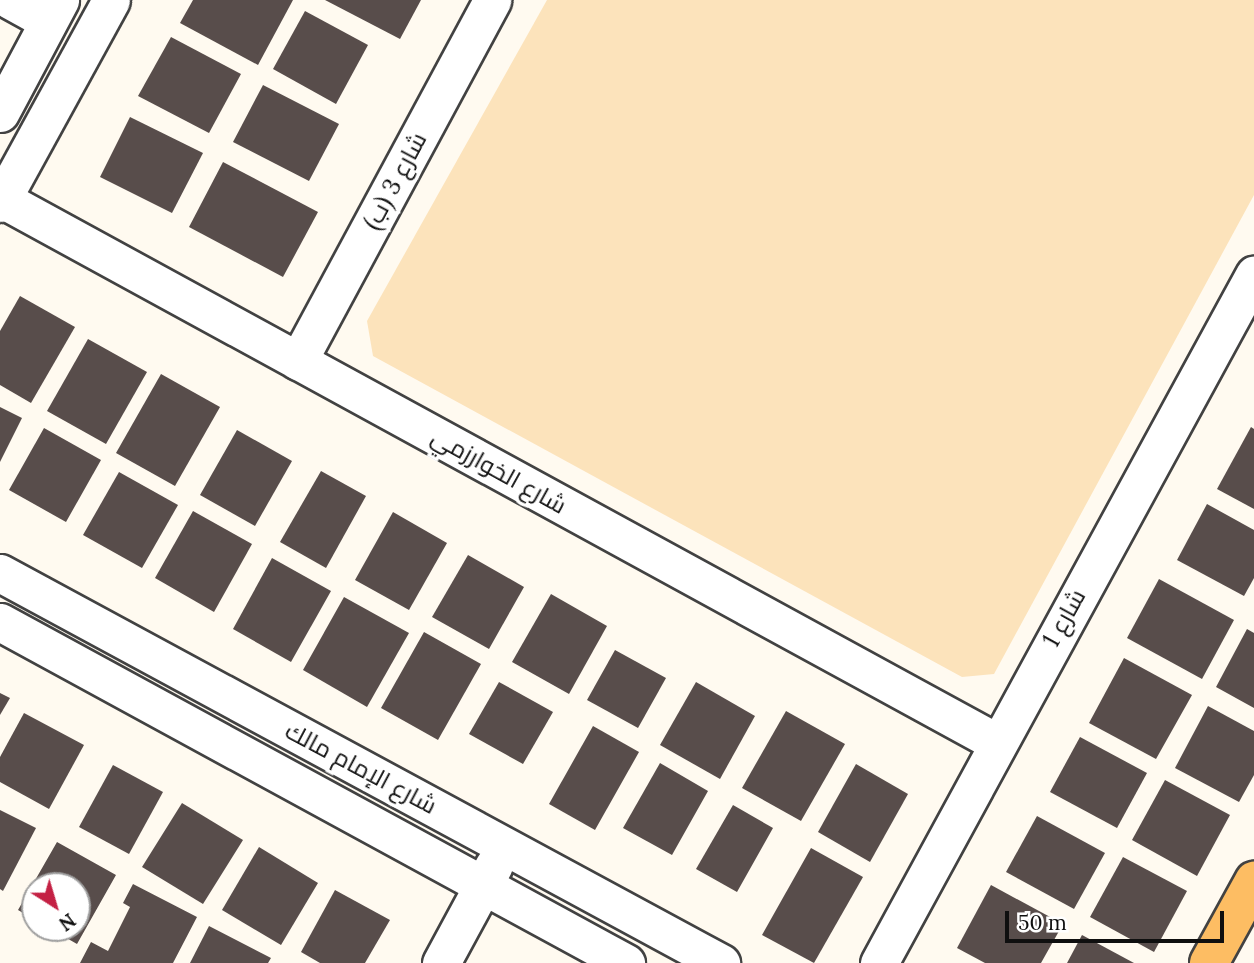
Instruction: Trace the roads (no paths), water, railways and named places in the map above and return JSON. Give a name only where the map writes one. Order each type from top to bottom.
[{"type":"main road","points":[[1209,963],[1254,881]]},
{"type":"street","points":[[0,113],[54,10],[10,0]]},
{"type":"street","points":[[1,201],[111,0]]},
{"type":"street","name":"شارع 3 (ب)","points":[[298,361],[492,0]]},
{"type":"street","name":"شارع الخوارزمي","points":[[1,201],[996,742]]},
{"type":"street","name":"شارع 1","points":[[879,963],[996,742],[1252,281]]},
{"type":"street","name":"شارع الإمام مالك","points":[[0,573],[721,963]]},
{"type":"street","name":"شارع الإمام مالك","points":[[0,622],[626,963]]},
{"type":"street","points":[[441,963],[505,846]]}]
